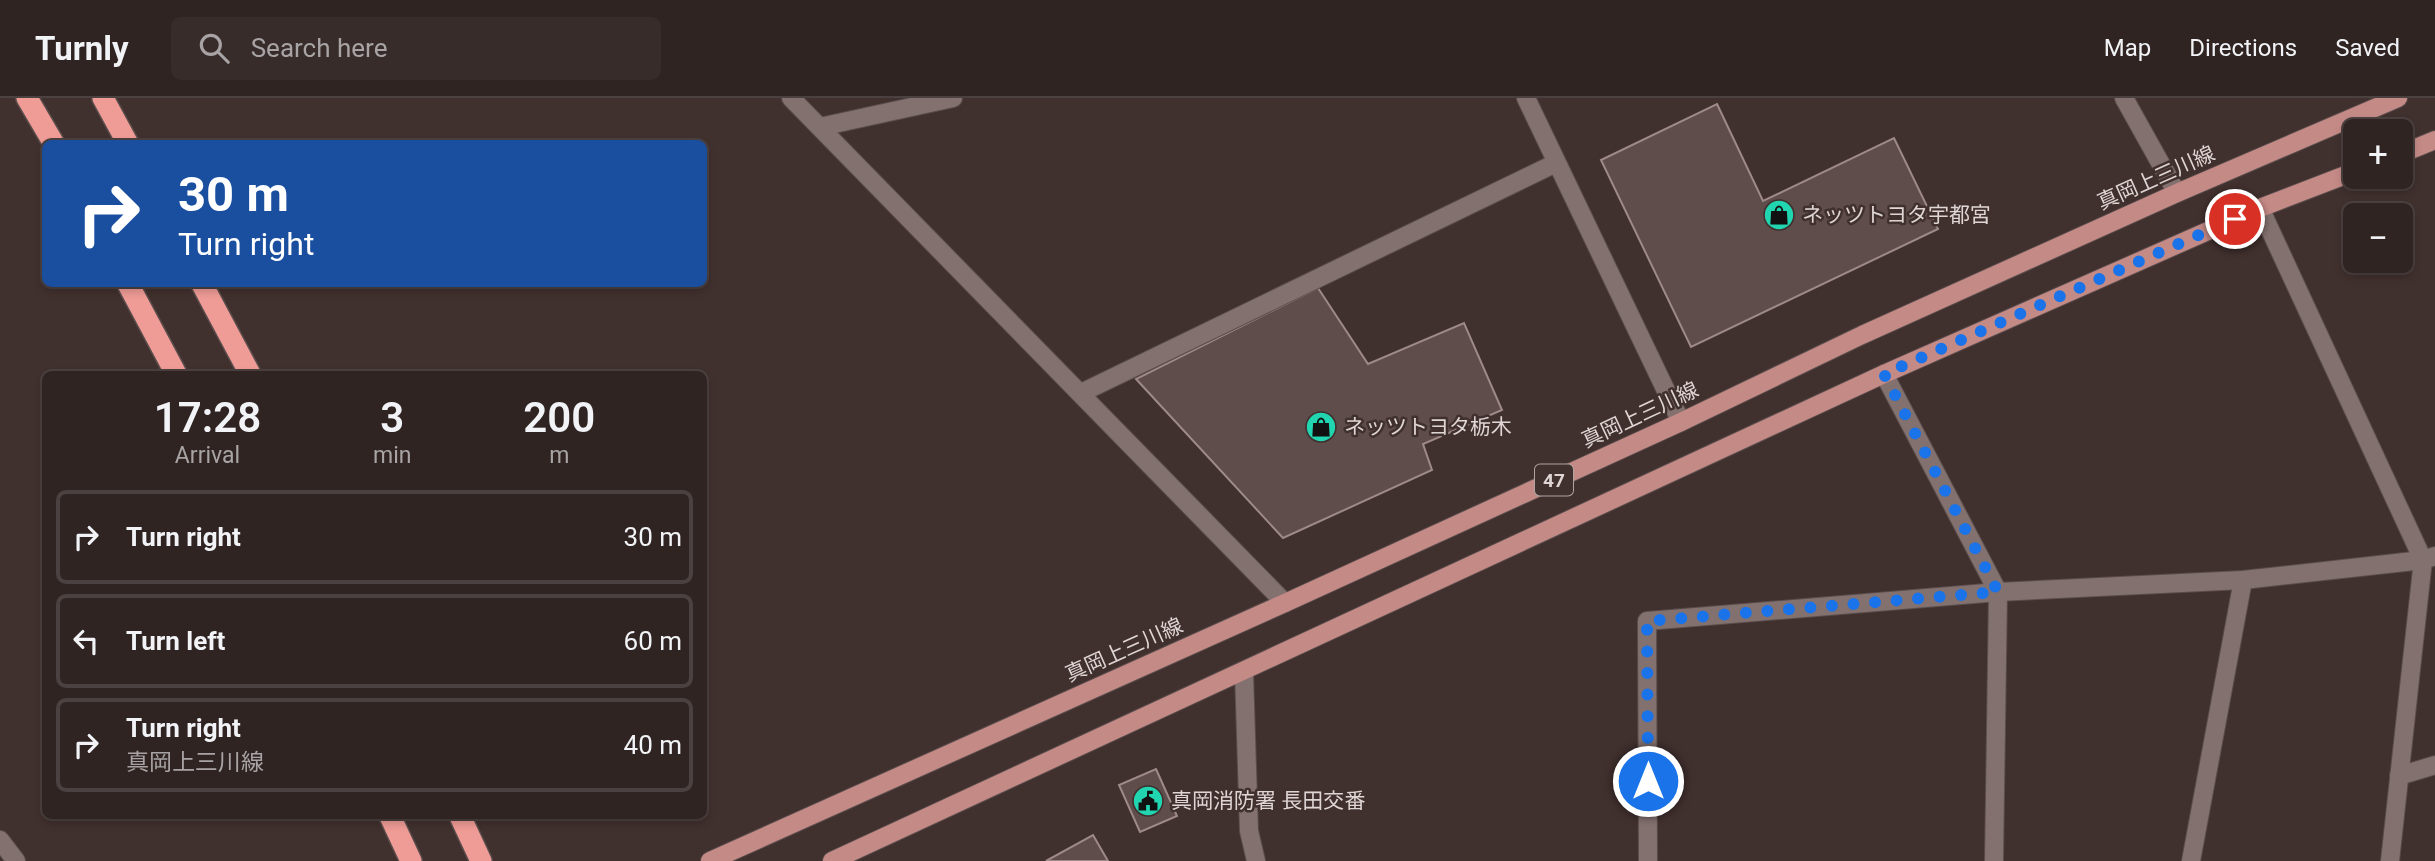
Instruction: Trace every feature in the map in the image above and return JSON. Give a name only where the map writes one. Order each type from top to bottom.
[{"type":"highway","points":[[27,98],[52,140]]},
{"type":"highway","points":[[103,98],[126,140]]},
{"type":"highway","points":[[130,287],[174,371]]},
{"type":"highway","points":[[204,287],[248,371]]},
{"type":"highway","points":[[391,819],[411,861]]},
{"type":"highway","points":[[461,819],[481,861]]},
{"type":"main road","name":"真岡上三川線","points":[[710,861],[1285,603],[1681,422],[1862,335],[2177,193],[2398,98]]},
{"type":"main road","points":[[2413,149],[2435,141]]},
{"type":"main road","name":"47","points":[[832,861],[1884,374],[2260,208],[2343,176]]},
{"type":"street","points":[[792,98],[1285,603]]},
{"type":"street","points":[[820,127],[953,98]]},
{"type":"street","points":[[1526,98],[1681,422]]},
{"type":"street","points":[[2124,98],[2177,193]]},
{"type":"street","points":[[1080,393],[1556,163]]},
{"type":"street","points":[[2260,208],[2429,558],[2390,861]]},
{"type":"street","points":[[1884,374],[1998,592],[1994,861]]},
{"type":"street","points":[[1648,861],[1647,621],[1998,592],[2243,580],[2429,558]]},
{"type":"street","points":[[2191,861],[2243,580]]},
{"type":"street","points":[[1244,672],[1249,831],[1256,861]]},
{"type":"street","points":[[2399,776],[2435,765]]},
{"type":"street","points":[[0,840],[16,861]]},
{"type":"building","name":"ネッツトヨタ宇都宮","points":[[1717,104],[1763,201],[1894,138],[1938,229],[1691,347],[1601,160]]},
{"type":"building","name":"ネッツトヨタ栃木","points":[[1318,288],[1368,364],[1464,323],[1502,410],[1423,444],[1432,470],[1283,538],[1136,379]]},
{"type":"building","name":"真岡消防署 長田交番","points":[[1156,769],[1177,816],[1140,832],[1119,785]]},
{"type":"building","points":[[1093,835],[1108,861],[1046,861]]},
{"type":"place","name":"ネッツトヨタ宇都宮","points":[[1779,215]]},
{"type":"place","name":"ネッツトヨタ栃木","points":[[1321,427]]},
{"type":"place","name":"真岡消防署 長田交番","points":[[1148,801]]},
{"type":"route","points":[[1648,781],[1647,621],[1998,592],[1884,374],[2235,219]]}]
